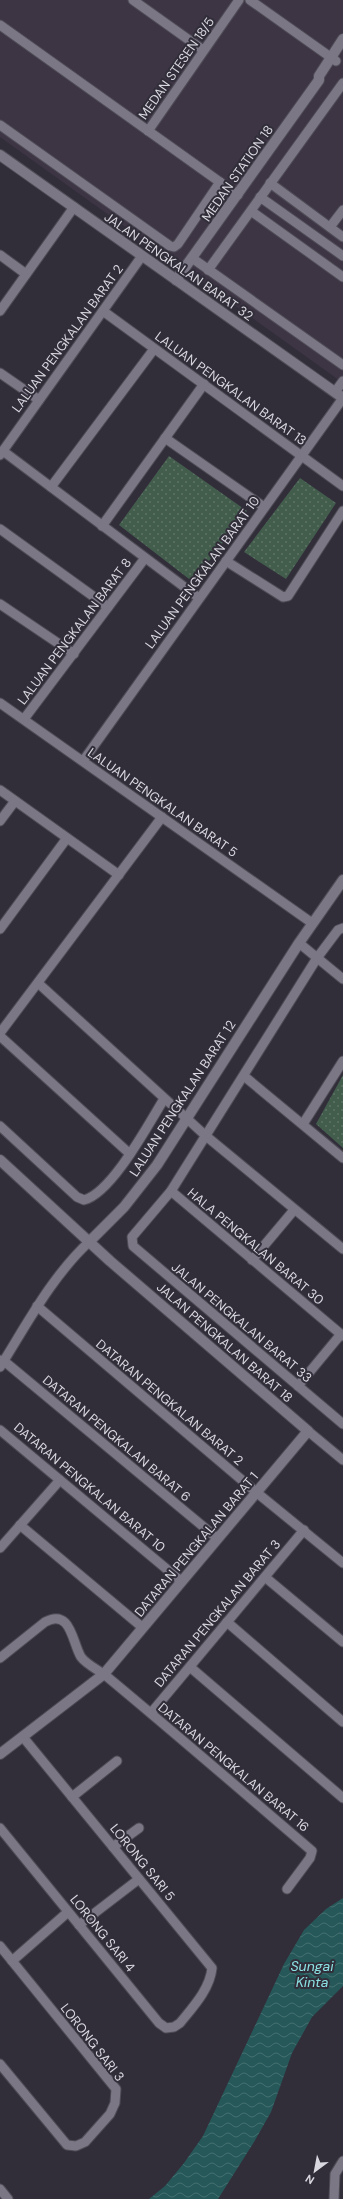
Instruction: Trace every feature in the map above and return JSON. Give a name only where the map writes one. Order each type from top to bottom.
[{"type":"street","points":[[133,0],[203,50]]},
{"type":"street","name":"MEDAN STESEN 18/5","points":[[148,131],[239,0]]},
{"type":"street","points":[[250,0],[333,60]]},
{"type":"street","points":[[0,25],[238,195]]},
{"type":"street","name":"MEDAN STATION 18","points":[[176,280],[238,195],[319,80],[319,76],[333,60],[341,46]]},
{"type":"street","points":[[208,270],[343,83]]},
{"type":"street","points":[[0,125],[170,246],[174,247],[178,244],[220,182]]},
{"type":"street","name":"JALAN PENGKALAN BARAT 32","points":[[0,155],[340,396]]},
{"type":"street","points":[[270,183],[343,237]]},
{"type":"street","points":[[260,197],[343,256]]},
{"type":"street","points":[[0,311],[74,207]]},
{"type":"street","points":[[330,227],[343,210]]},
{"type":"street","points":[[251,211],[343,277]]},
{"type":"street","points":[[0,255],[26,274]]},
{"type":"street","name":"LALUAN PENGKALAN BARAT 2","points":[[1,453],[142,256]]},
{"type":"street","points":[[192,258],[342,362]]},
{"type":"street","name":"LALUAN PENGKALAN BARAT 13","points":[[103,311],[302,454],[343,486]]},
{"type":"street","points":[[51,487],[154,349]]},
{"type":"street","points":[[0,372],[39,400]]},
{"type":"street","name":"LALUAN PENGKALAN BARAT 10","points":[[82,761],[302,454],[340,396],[343,381]]},
{"type":"street","points":[[102,526],[204,384]]},
{"type":"street","points":[[165,438],[264,507]]},
{"type":"street","points":[[1,453],[51,487],[199,598]]},
{"type":"street","points":[[226,561],[283,597],[288,596],[343,510]]},
{"type":"street","points":[[0,529],[108,608]]},
{"type":"street","name":"LALUAN PENGKALAN BARAT 8","points":[[24,720],[145,558]]},
{"type":"street","points":[[0,604],[74,654]]},
{"type":"street","name":"LALUAN PENGKALAN BARAT 5","points":[[0,703],[312,923]]},
{"type":"street","points":[[0,790],[119,875]]},
{"type":"street","points":[[0,821],[15,800]]},
{"type":"street","points":[[0,1033],[162,817]]},
{"type":"street","points":[[0,929],[67,838]]},
{"type":"street","name":"LALUAN PENGKALAN BARAT 12","points":[[1,1363],[37,1306],[80,1251],[124,1207],[157,1165],[312,923],[342,884]]},
{"type":"street","points":[[171,1191],[317,958],[338,930],[343,928]]},
{"type":"street","points":[[299,943],[343,979]]},
{"type":"street","points":[[38,983],[186,1119],[294,1210],[343,1249]]},
{"type":"street","points":[[0,1036],[130,1154]]},
{"type":"street","points":[[303,1124],[343,1061]]},
{"type":"street","points":[[244,1076],[343,1158]]},
{"type":"street","points":[[0,1126],[77,1197],[84,1200],[94,1196],[120,1168],[164,1098]]},
{"type":"street","name":"JALAN PENGKALAN BARAT 18","points":[[0,1160],[90,1241],[343,1460]]},
{"type":"street","name":"JALAN PENGKALAN BARAT 33","points":[[171,1191],[132,1237],[133,1246],[343,1424]]},
{"type":"street","name":"HALA PENGKALAN BARAT 30","points":[[171,1191],[342,1335]]},
{"type":"street","points":[[252,1260],[294,1210]]},
{"type":"street","name":"DATARAN PENGKALAN BARAT 2","points":[[37,1306],[256,1492],[343,1563]]},
{"type":"street","points":[[298,1386],[342,1335]]},
{"type":"street","name":"DATARAN PENGKALAN BARAT 6","points":[[1,1363],[217,1538]]},
{"type":"street","name":"DATARAN PENGKALAN BARAT 10","points":[[0,1430],[181,1580]]},
{"type":"street","name":"DATARAN PENGKALAN BARAT 1","points":[[0,1754],[104,1674],[181,1580],[308,1431]]},
{"type":"street","points":[[0,1548],[60,1480]]},
{"type":"street","points":[[20,1525],[142,1628]]},
{"type":"street","name":"DATARAN PENGKALAN BARAT 3","points":[[150,1713],[304,1530]]},
{"type":"street","points":[[265,1577],[343,1642]]},
{"type":"street","name":"DATARAN PENGKALAN BARAT 16","points":[[0,1658],[45,1622],[52,1618],[60,1619],[68,1627],[82,1659],[104,1674],[312,1850],[310,1858],[287,1889]]},
{"type":"street","points":[[227,1622],[343,1722]]},
{"type":"street","points":[[190,1667],[343,1798]]},
{"type":"street","name":"LORONG SARI 5","points":[[23,1737],[212,1968],[209,1982],[191,2010]]},
{"type":"street","points":[[72,1797],[117,1761]]},
{"type":"street","name":"LORONG SARI 4","points":[[0,1828],[159,2023],[166,2028],[174,2027],[191,2010]]},
{"type":"street","points":[[113,1847],[139,1828]]},
{"type":"street","points":[[79,1925],[139,1879]]},
{"type":"street","points":[[12,1961],[68,1912]]},
{"type":"street","name":"LORONG SARI 3","points":[[0,1946],[116,2089],[115,2103],[105,2120],[85,2142],[76,2146],[68,2145],[0,2064]]},
{"type":"street","points":[[334,2199],[335,2174],[343,2161]]},
{"type":"street","points":[[0,2189],[8,2199]]},
{"type":"shaded area","points":[[0,0],[343,0],[343,383],[0,137]]},
{"type":"shaded area","points":[[169,456],[247,511],[193,582],[119,525]]},
{"type":"shaded area","points":[[300,478],[336,503],[286,579],[244,552]]},
{"type":"shaded area","points":[[343,1075],[343,1148],[316,1124]]},
{"type":"water","name":"Sungai Kinta","points":[[343,1898],[343,1986],[312,2017],[292,2053],[271,2112],[218,2199],[149,2199],[165,2186],[184,2163],[203,2136],[284,1964],[304,1930],[326,1909]]}]
